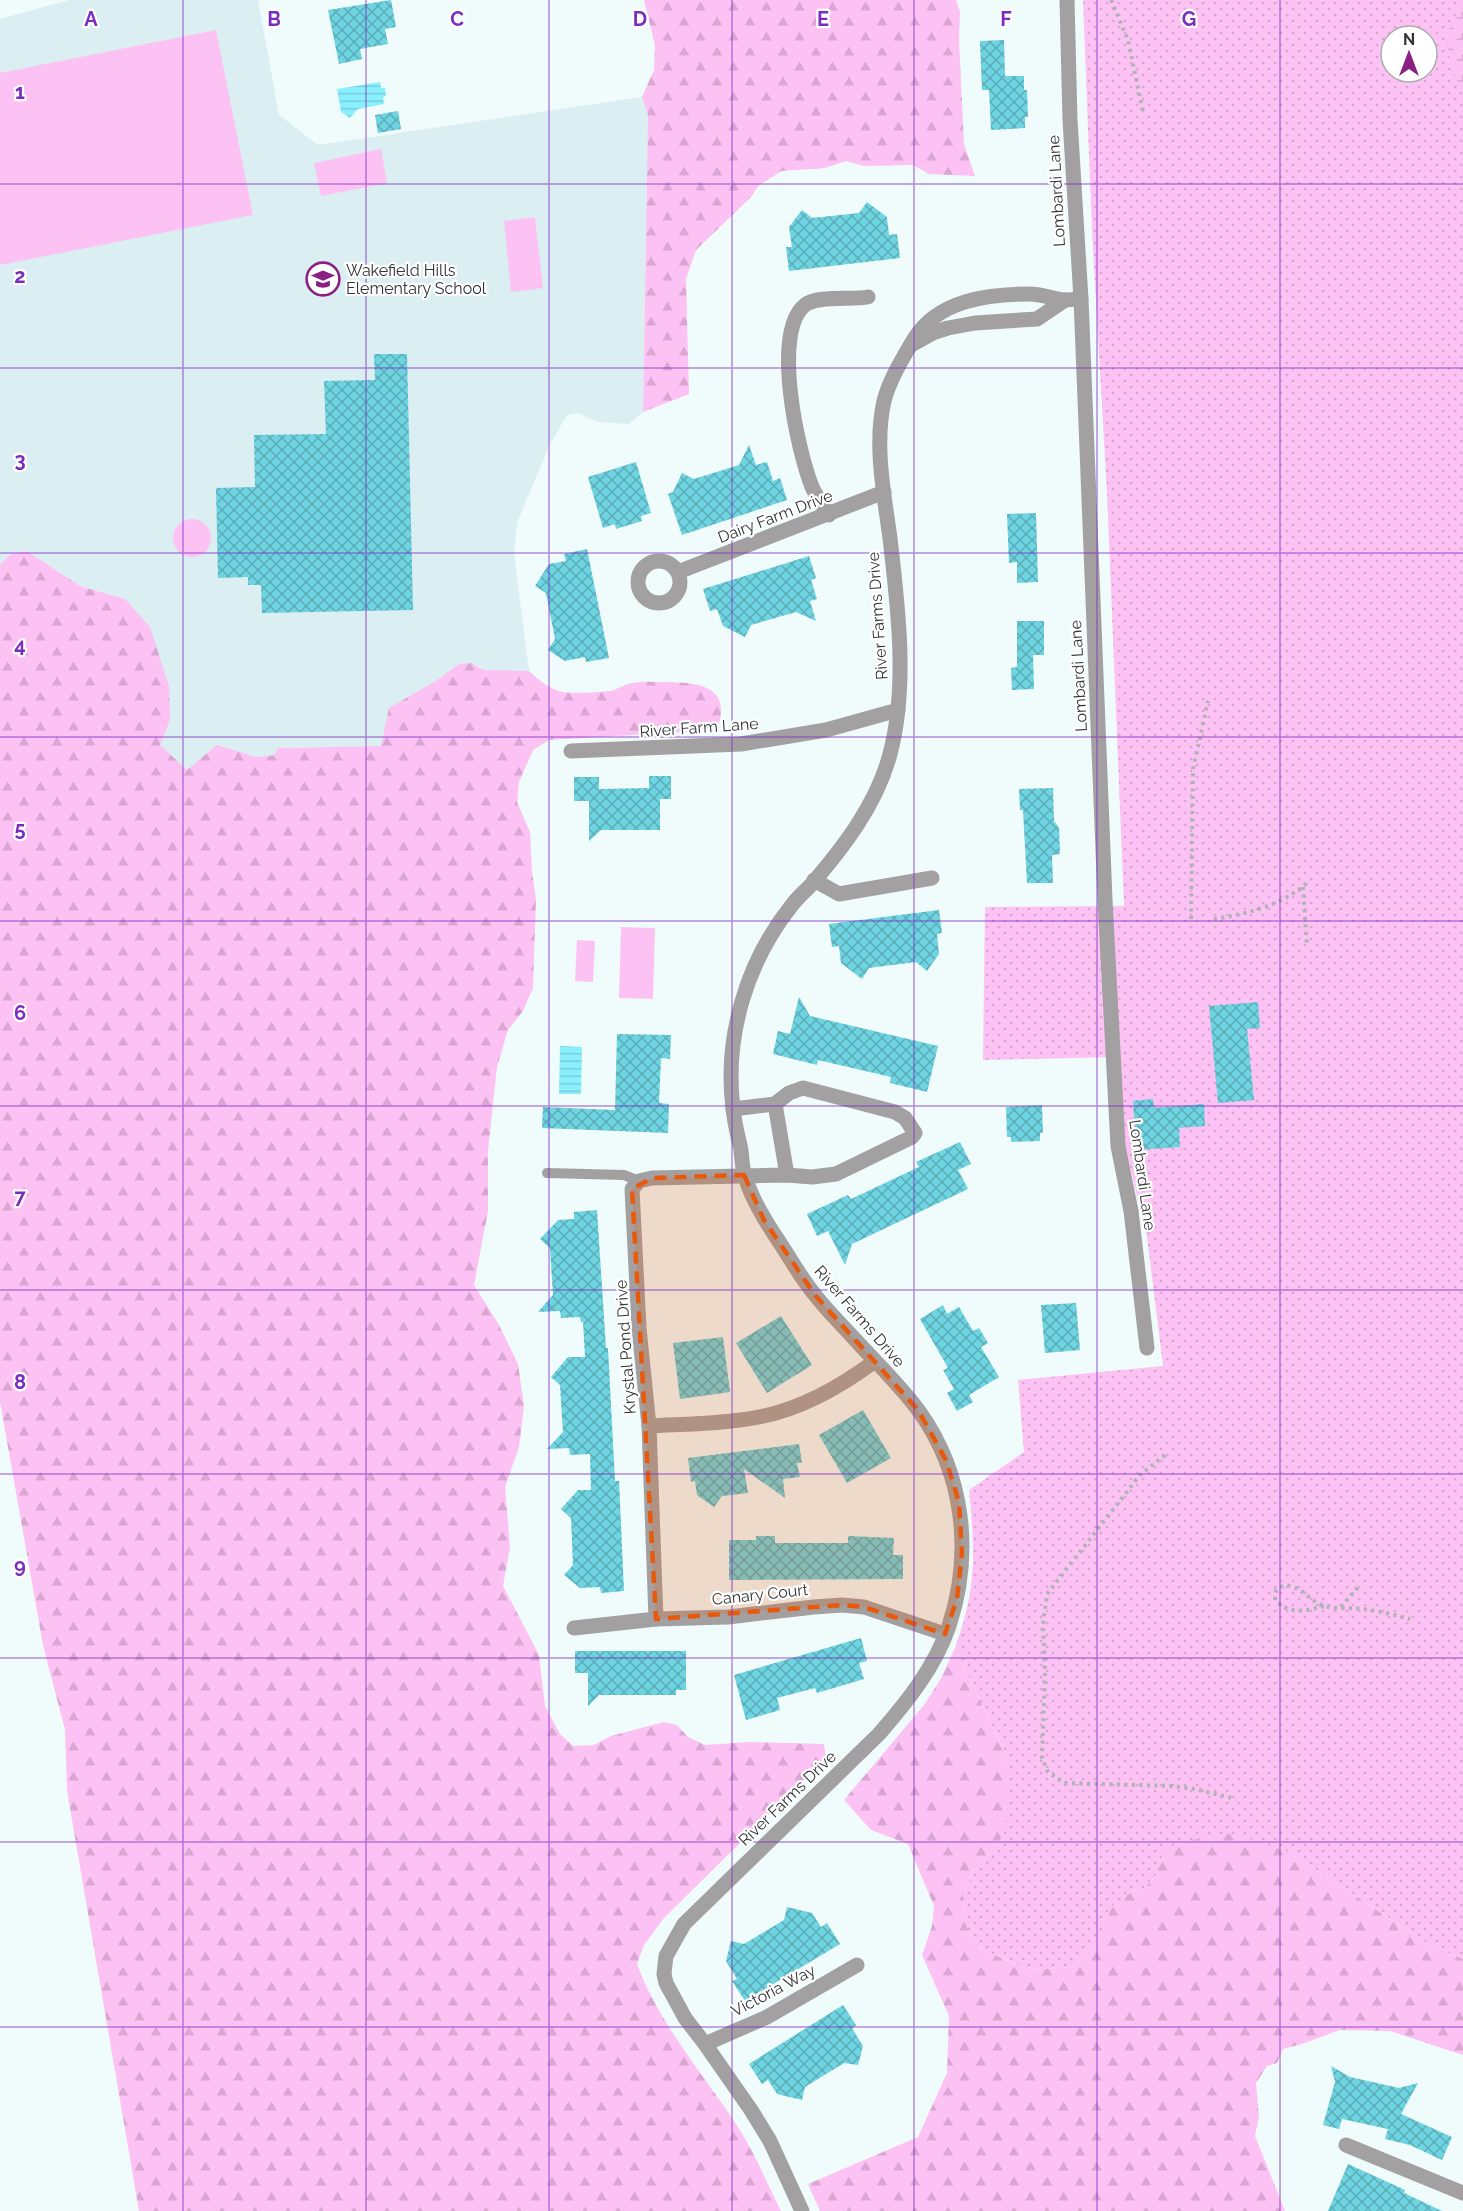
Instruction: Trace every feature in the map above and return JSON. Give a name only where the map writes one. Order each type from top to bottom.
[{"type":"street","name":"Lombardi Lane","points":[[1067,0],[1070,120],[1081,299],[1105,900],[1118,1146],[1131,1211],[1147,1348]]},
{"type":"street","name":"River Farms Drive","points":[[802,2211],[770,2141],[751,2110],[685,2018],[666,1983],[664,1966],[670,1946],[684,1924],[879,1734],[908,1701],[937,1653],[957,1599],[962,1569],[959,1502],[946,1460],[932,1431],[908,1397],[803,1280],[764,1220],[744,1175],[733,1109],[732,1049],[747,984],[763,950],[794,901],[846,842],[875,793],[890,757],[898,710],[900,658],[897,601],[880,439],[884,402],[893,375],[927,321],[940,312],[963,302],[986,297],[1035,294],[1065,300],[1081,299]]},
{"type":"street","points":[[829,514],[813,488],[798,441],[788,374],[791,333],[795,316],[807,303],[819,300],[868,297]]},
{"type":"street","name":"River Farms Drive","points":[[911,346],[935,332],[948,328],[975,323],[1037,320],[1065,300]]},
{"type":"street","name":"Dairy Farm Drive","points":[[678,572],[884,492]]},
{"type":"street","name":"River Farm Lane","points":[[571,751],[741,744],[826,729],[898,710]]},
{"type":"street","points":[[814,880],[839,894],[932,878]]},
{"type":"street","points":[[639,1181],[652,1178],[744,1175],[812,1177],[836,1174],[912,1137],[915,1133],[905,1118],[895,1112],[803,1088],[789,1093],[775,1104],[733,1109]]},
{"type":"street","points":[[775,1104],[787,1175]]},
{"type":"street","name":"Krystal Pond Drive","points":[[639,1181],[632,1189],[631,1198],[636,1249],[639,1328],[649,1426],[656,1619]]},
{"type":"street","points":[[649,1426],[761,1417],[790,1409],[849,1380],[875,1361]]},
{"type":"street","name":"Canary Court","points":[[574,1628],[656,1619],[728,1617],[814,1606],[842,1605],[864,1606],[945,1634]]},
{"type":"street","name":"Victoria Way","points":[[705,2044],[767,2017],[857,1965]]},
{"type":"street","points":[[1346,2145],[1463,2193]]},
{"type":"lane","points":[[547,1173],[624,1175],[639,1181]]},
{"type":"path","points":[[1111,0],[1128,40],[1143,111]]},
{"type":"path","points":[[1191,919],[1193,769],[1208,701]]},
{"type":"path","points":[[1214,919],[1255,911],[1303,887],[1308,882]]},
{"type":"path","points":[[1303,887],[1307,946]]},
{"type":"path","points":[[1166,1455],[1140,1475],[1047,1594],[1043,1642],[1044,1764],[1053,1777],[1064,1783],[1171,1786],[1236,1799]]},
{"type":"path","points":[[1324,1606],[1293,1586],[1285,1585],[1276,1590],[1275,1600],[1286,1609],[1302,1611],[1324,1606],[1366,1609],[1410,1619]]},
{"type":"path","points":[[1341,1608],[1358,1587]]},
{"type":"highlighted area","points":[[744,1175],[764,1220],[815,1295],[918,1410],[946,1460],[959,1502],[962,1553],[957,1599],[945,1634],[864,1607],[842,1605],[656,1619],[632,1189],[652,1178]]},
{"type":"shaded area","name":"Wakefield Hills Elementary School","points":[[69,0],[258,0],[279,115],[318,145],[642,97],[648,115],[643,412],[629,424],[598,422],[578,413],[567,415],[549,446],[517,523],[514,554],[529,671],[484,670],[471,663],[459,664],[434,682],[381,746],[278,748],[274,755],[257,757],[217,745],[187,771],[160,745],[170,720],[125,599],[80,586],[27,551],[11,554],[0,564],[0,19]]},
{"type":"green space","points":[[644,0],[956,0],[960,12],[959,40],[964,144],[975,176],[929,174],[913,165],[864,166],[846,161],[825,168],[782,171],[759,185],[751,197],[696,250],[686,279],[689,394],[643,412],[648,115],[642,97],[654,70],[655,46]]},
{"type":"green space","points":[[1083,0],[1463,0],[1463,1959],[1428,1944],[1289,1852],[1166,1848],[1155,1877],[1143,1889],[1132,1892],[1104,1928],[1094,1948],[1073,1967],[1029,1970],[979,1948],[966,1925],[963,1894],[975,1869],[1000,1841],[1008,1759],[955,1648],[971,1588],[973,1551],[969,1490],[1024,1452],[1018,1380],[1163,1366],[1147,1237],[1125,1145],[1119,1057],[983,1060],[985,907],[1124,906],[1107,493],[1092,231]]},
{"type":"green space","points":[[1462,0],[1463,95],[1452,66],[1447,42],[1450,26]]},
{"type":"green space","points":[[216,30],[253,215],[0,265],[0,73]]},
{"type":"green space","points":[[381,149],[387,183],[321,196],[314,163]]},
{"type":"green space","points":[[535,217],[543,288],[511,292],[504,221]]},
{"type":"green space","points":[[192,519],[205,525],[211,538],[205,551],[192,557],[179,551],[173,538],[179,525]]},
{"type":"green space","points":[[27,551],[80,586],[125,599],[150,627],[169,686],[170,720],[160,745],[187,770],[217,745],[257,757],[274,755],[278,748],[381,746],[389,708],[434,682],[459,664],[471,663],[484,670],[529,671],[549,687],[569,693],[611,691],[640,682],[677,682],[700,686],[716,695],[721,715],[717,730],[549,740],[533,750],[519,782],[517,802],[530,832],[536,899],[533,988],[523,1011],[508,1030],[497,1067],[488,1151],[488,1211],[474,1285],[499,1325],[518,1364],[524,1406],[519,1447],[505,1487],[510,1547],[503,1586],[539,1655],[545,1706],[560,1734],[573,1746],[594,1745],[611,1736],[664,1722],[677,1725],[688,1737],[705,1745],[749,1742],[824,1744],[826,1758],[664,1918],[644,1945],[637,1964],[668,2026],[741,2132],[781,2211],[139,2211],[67,1791],[65,1730],[43,1645],[0,1402],[0,564],[11,554]]},
{"type":"green space","points":[[621,927],[655,928],[653,999],[619,998]]},
{"type":"green space","points":[[577,940],[595,941],[593,982],[575,981]]},
{"type":"green space","points":[[955,1648],[1008,1759],[1007,1815],[1000,1841],[975,1869],[963,1894],[966,1925],[979,1948],[1029,1970],[1073,1967],[1094,1948],[1113,1905],[1132,1892],[1143,1889],[1155,1877],[1165,1848],[1214,1834],[1235,1834],[1289,1852],[1428,1944],[1463,1959],[1463,2055],[1390,2031],[1340,2030],[1283,2049],[1277,2063],[1267,2066],[1256,2083],[1259,2117],[1255,2136],[1285,2211],[820,2211],[808,2184],[918,2137],[947,2073],[949,2016],[922,1955],[932,1926],[934,1906],[908,1844],[871,1830],[844,1800],[924,1705],[940,1680]]},
{"type":"water","points":[[380,82],[381,88],[385,88],[384,104],[358,109],[350,118],[341,112],[337,89]]},
{"type":"water","points":[[560,1046],[582,1047],[581,1094],[559,1094]]},
{"type":"building","points":[[391,0],[396,27],[385,29],[388,44],[360,49],[362,59],[339,64],[328,10]]},
{"type":"building","points":[[1004,40],[1005,76],[1024,76],[1028,117],[1025,117],[1025,128],[991,130],[989,90],[982,90],[980,41]]},
{"type":"building","points":[[398,111],[401,129],[378,133],[375,115]]},
{"type":"building","points":[[867,202],[887,217],[889,235],[897,234],[900,258],[789,271],[786,247],[792,247],[789,227],[802,210],[812,218],[859,213]]},
{"type":"building","points":[[374,354],[407,354],[413,610],[262,613],[261,585],[248,585],[248,577],[218,578],[216,488],[255,487],[254,435],[326,434],[324,381],[375,380]]},
{"type":"building","points":[[749,445],[756,465],[767,462],[773,481],[780,478],[787,500],[682,535],[668,494],[673,492],[682,473],[694,479],[739,465]]},
{"type":"building","points":[[636,462],[651,513],[641,516],[642,521],[616,529],[615,524],[603,528],[588,477]]},
{"type":"building","points":[[1036,513],[1038,582],[1017,583],[1017,562],[1009,563],[1007,514]]},
{"type":"building","points":[[587,549],[609,658],[586,662],[585,657],[565,661],[548,650],[555,639],[546,593],[535,586],[549,564],[566,561],[564,554]]},
{"type":"building","points":[[809,556],[816,578],[811,580],[817,599],[810,601],[816,621],[796,612],[751,625],[745,637],[723,626],[717,609],[710,611],[703,589]]},
{"type":"building","points":[[1017,621],[1044,621],[1044,655],[1033,655],[1034,689],[1012,690],[1011,668],[1017,667]]},
{"type":"building","points":[[649,776],[671,776],[671,799],[660,799],[660,830],[601,830],[589,841],[589,801],[574,801],[574,777],[599,777],[599,789],[649,788]]},
{"type":"building","points":[[1053,788],[1054,821],[1059,828],[1060,854],[1052,855],[1053,883],[1027,883],[1023,810],[1020,810],[1019,789]]},
{"type":"building","points":[[939,910],[942,933],[937,934],[939,954],[927,971],[916,962],[869,968],[862,979],[841,963],[839,946],[832,947],[829,924]]},
{"type":"building","points":[[799,997],[810,1016],[938,1046],[927,1092],[890,1083],[891,1077],[818,1060],[817,1065],[773,1054],[778,1031],[790,1034]]},
{"type":"building","points":[[1258,1002],[1260,1028],[1247,1029],[1254,1100],[1218,1103],[1209,1006]]},
{"type":"building","points":[[617,1034],[671,1035],[670,1059],[661,1058],[659,1103],[669,1104],[668,1133],[542,1128],[543,1107],[615,1110]]},
{"type":"building","points":[[1153,1099],[1154,1108],[1204,1104],[1205,1126],[1179,1128],[1180,1147],[1136,1150],[1133,1101]]},
{"type":"building","points":[[1042,1105],[1043,1133],[1040,1133],[1040,1141],[1011,1142],[1011,1137],[1007,1137],[1006,1107]]},
{"type":"building","points":[[960,1142],[971,1164],[958,1170],[968,1189],[852,1244],[845,1265],[828,1231],[817,1236],[807,1214],[848,1195],[851,1199],[919,1167],[916,1162]]},
{"type":"building","points":[[597,1210],[606,1348],[608,1348],[615,1481],[619,1481],[624,1591],[601,1593],[600,1587],[580,1588],[564,1575],[573,1565],[571,1518],[561,1509],[578,1490],[591,1490],[590,1454],[570,1455],[569,1448],[547,1449],[563,1432],[560,1385],[551,1377],[568,1357],[585,1357],[583,1322],[580,1317],[561,1318],[560,1311],[538,1312],[553,1295],[550,1248],[540,1239],[558,1220],[574,1219],[574,1212]]},
{"type":"building","points":[[1076,1303],[1080,1350],[1045,1353],[1041,1305]]},
{"type":"building","points":[[943,1305],[947,1314],[959,1307],[973,1331],[979,1328],[988,1343],[981,1347],[999,1377],[969,1395],[973,1402],[957,1411],[947,1393],[954,1389],[943,1370],[948,1368],[920,1319]]},
{"type":"building","points":[[781,1316],[812,1365],[767,1393],[736,1343]]},
{"type":"building","points":[[723,1337],[730,1392],[680,1399],[673,1343]]},
{"type":"building","points":[[863,1410],[891,1458],[847,1483],[819,1435]]},
{"type":"building","points":[[799,1444],[802,1463],[797,1463],[800,1477],[783,1479],[785,1498],[744,1469],[748,1493],[722,1496],[714,1507],[697,1495],[695,1481],[691,1482],[688,1458]]},
{"type":"building","points":[[756,1536],[775,1536],[775,1543],[848,1543],[848,1536],[894,1538],[893,1555],[903,1555],[903,1579],[729,1580],[729,1540],[756,1540]]},
{"type":"building","points":[[861,1638],[867,1661],[859,1663],[864,1679],[817,1693],[815,1688],[777,1698],[780,1710],[746,1720],[734,1675]]},
{"type":"building","points":[[575,1651],[686,1651],[686,1690],[676,1690],[676,1695],[599,1695],[588,1706],[588,1673],[575,1673]]},
{"type":"building","points":[[787,1907],[812,1913],[821,1927],[827,1923],[840,1944],[745,2001],[732,1981],[737,1979],[726,1961],[731,1941],[744,1944],[784,1920]]},
{"type":"building","points":[[843,2005],[856,2025],[852,2028],[863,2046],[858,2065],[844,2063],[805,2087],[802,2100],[777,2094],[768,2080],[762,2084],[749,2064]]},
{"type":"building","points":[[1331,2066],[1350,2077],[1399,2088],[1418,2083],[1401,2114],[1452,2137],[1442,2160],[1410,2145],[1385,2139],[1388,2129],[1342,2119],[1339,2129],[1323,2125],[1335,2082]]},
{"type":"building","points":[[1348,2164],[1405,2190],[1404,2193],[1442,2211],[1328,2211]]},
{"type":"place","name":"Wakefield Hills Elementary School","points":[[323,279]]}]
